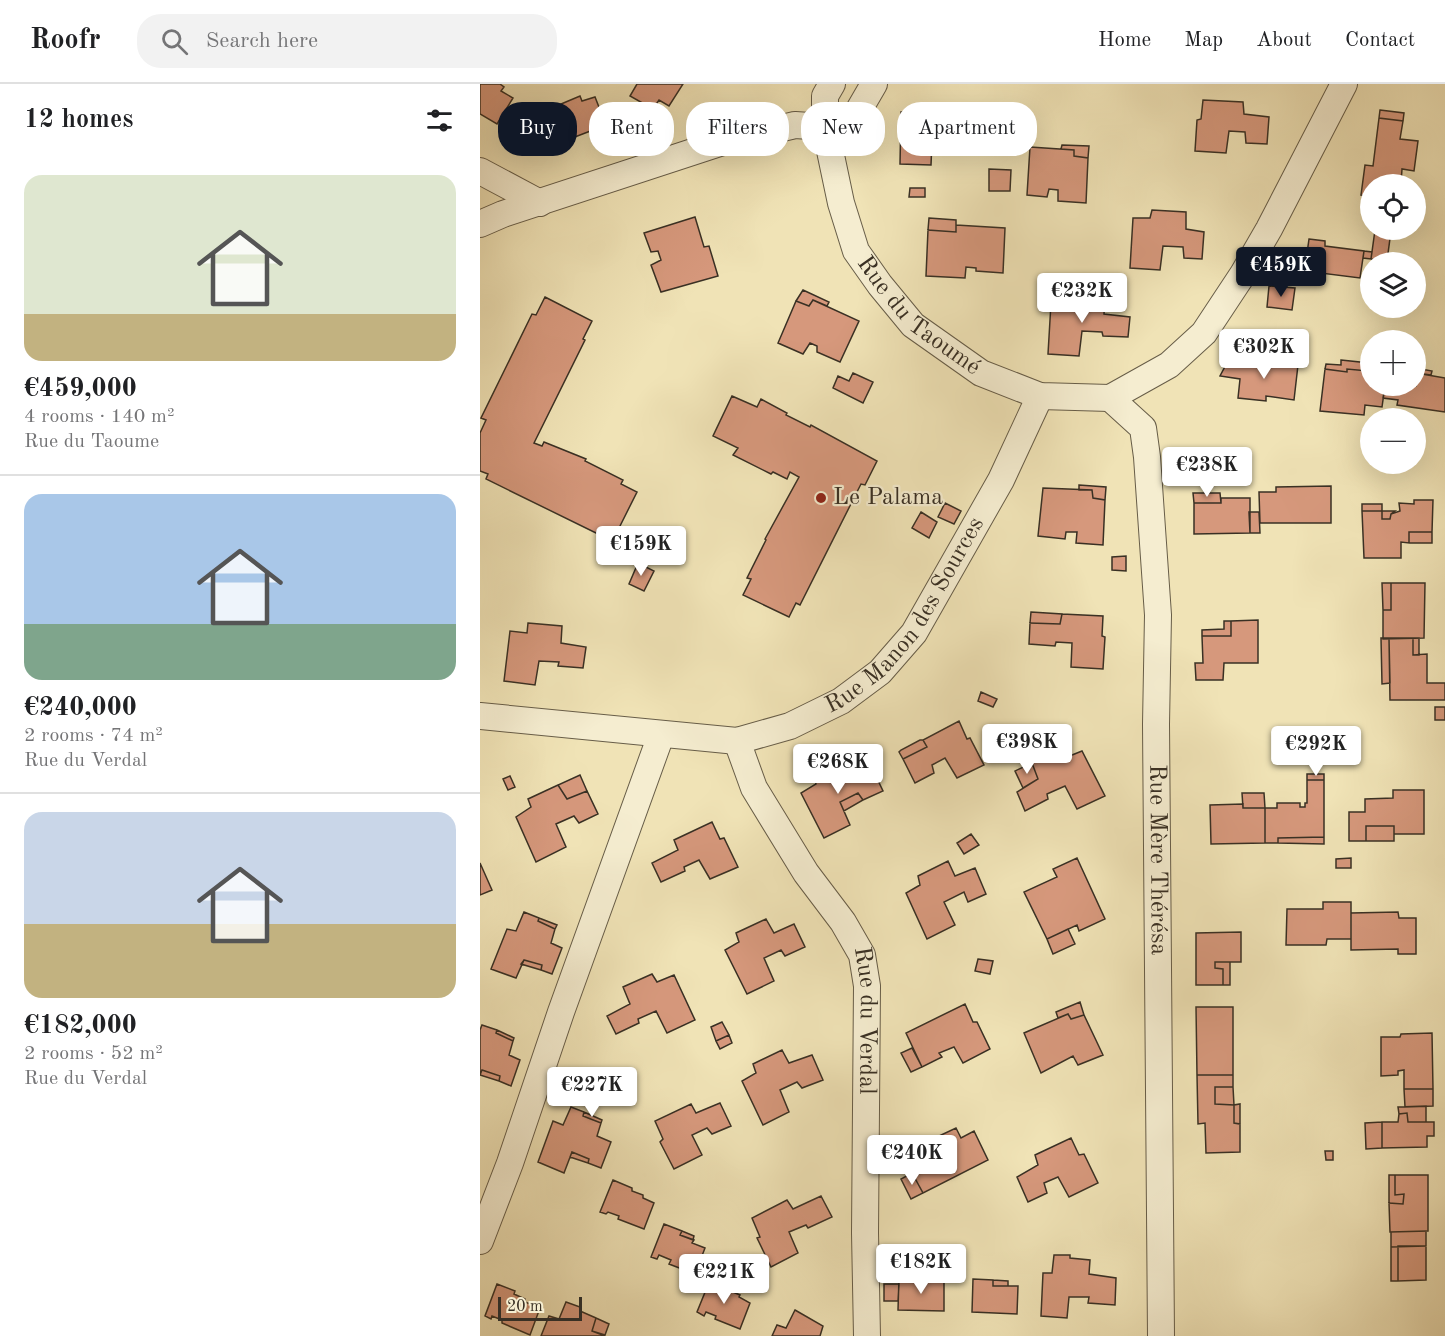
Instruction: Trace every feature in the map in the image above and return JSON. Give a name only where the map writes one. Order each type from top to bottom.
[{"type":"street","name":"Rue du Taoumé","points":[[825,102],[825,96],[832,84]]},
{"type":"street","points":[[864,102],[874,84]]},
{"type":"street","points":[[1110,398],[1169,365],[1204,333],[1243,274],[1269,229],[1344,84]]},
{"type":"street","points":[[480,224],[503,214],[723,142],[795,125],[801,126]]},
{"type":"street","name":"Rue du Taoumé","points":[[831,156],[856,251],[913,325],[981,373],[1040,396],[1110,398]]},
{"type":"street","points":[[480,171],[540,202]]},
{"type":"street","name":"Rue Manon des Sources","points":[[480,716],[737,741],[790,726],[841,701],[880,672],[914,633],[1000,480],[1040,396]]},
{"type":"street","name":"Rue Mère Thérésa","points":[[1110,398],[1143,428],[1148,457],[1158,615],[1156,724],[1161,1336]]},
{"type":"street","points":[[480,1240],[510,1163],[561,1011],[661,735]]},
{"type":"street","name":"Rue du Verdal","points":[[737,741],[754,788],[806,873],[843,922],[862,955],[867,986],[865,1233],[867,1336]]},
{"type":"building","points":[[480,84],[500,84],[504,87],[501,91],[513,98],[511,102],[498,102],[497,124],[480,114]]},
{"type":"building","points":[[637,84],[683,84],[672,102],[659,100],[658,102],[641,102],[630,96]]},
{"type":"building","points":[[580,96],[582,101],[595,97],[597,102],[589,102],[589,132],[577,136],[577,102],[566,102]]},
{"type":"building","points":[[1203,100],[1243,102],[1244,114],[1269,117],[1267,144],[1246,143],[1245,132],[1229,131],[1226,153],[1195,151],[1197,120],[1201,119]]},
{"type":"building","points":[[1380,110],[1404,113],[1403,121],[1379,118]]},
{"type":"building","points":[[1379,118],[1403,121],[1400,139],[1418,141],[1414,171],[1402,169],[1402,174],[1364,174],[1365,165],[1373,166]]},
{"type":"building","points":[[1062,145],[1089,146],[1088,158],[1074,156],[1074,150],[1061,149]]},
{"type":"building","points":[[1037,147],[1074,150],[1074,156],[1088,158],[1086,203],[1058,201],[1058,190],[1049,189],[1047,197],[1027,195],[1029,156],[1037,156]]},
{"type":"building","points":[[900,156],[931,156],[931,165],[900,164]]},
{"type":"building","points":[[989,169],[1011,170],[1010,191],[989,191]]},
{"type":"building","points":[[910,188],[925,188],[925,197],[909,197]]},
{"type":"building","points":[[1152,210],[1186,212],[1186,229],[1204,232],[1202,259],[1184,258],[1183,247],[1163,246],[1160,270],[1130,268],[1133,218],[1150,218]]},
{"type":"building","points":[[695,217],[704,247],[709,246],[718,276],[661,292],[651,265],[661,260],[658,251],[651,252],[644,233]]},
{"type":"building","points":[[929,218],[956,220],[956,232],[928,230]]},
{"type":"building","points":[[956,225],[1005,228],[1003,273],[976,271],[976,268],[966,267],[965,278],[926,276],[928,230],[956,232]]},
{"type":"building","points":[[1309,239],[1325,241],[1325,246],[1364,251],[1360,252],[1360,278],[1321,273],[1321,277],[1304,275]]},
{"type":"building","points":[[1374,240],[1390,240],[1388,252],[1372,252]]},
{"type":"building","points":[[1269,286],[1295,288],[1292,310],[1267,307]]},
{"type":"building","points":[[803,290],[829,302],[827,306],[813,300],[809,306],[796,301]]},
{"type":"building","points":[[1070,295],[1105,297],[1104,314],[1130,317],[1128,337],[1103,336],[1102,332],[1082,331],[1079,356],[1048,354],[1051,303],[1069,304]]},
{"type":"building","points":[[545,297],[592,321],[583,339],[585,340],[534,443],[542,446],[544,442],[586,459],[585,461],[623,480],[621,484],[637,492],[614,538],[598,530],[596,533],[486,479],[488,474],[480,471],[480,433],[486,420],[481,418],[532,314],[536,315]]},
{"type":"building","points":[[813,300],[859,321],[840,362],[817,352],[817,346],[810,343],[803,354],[778,343],[796,301],[809,306]]},
{"type":"building","points":[[1341,360],[1360,362],[1360,370],[1347,369],[1347,372],[1325,369],[1326,364],[1341,365]]},
{"type":"building","points":[[1228,361],[1270,367],[1271,361],[1298,365],[1294,400],[1266,396],[1266,401],[1238,398],[1240,379],[1220,376]]},
{"type":"building","points":[[1325,369],[1347,372],[1347,369],[1360,370],[1360,396],[1384,396],[1382,407],[1365,405],[1365,408],[1360,408],[1360,415],[1320,411]]},
{"type":"building","points":[[1426,370],[1432,371],[1431,375],[1426,374]]},
{"type":"building","points":[[853,373],[873,382],[863,403],[833,388],[838,376],[849,381]]},
{"type":"building","points":[[1426,375],[1445,378],[1445,412],[1397,405],[1398,400],[1383,398],[1383,396],[1426,396]]},
{"type":"building","name":"Le Palama","points":[[732,396],[757,407],[761,399],[787,413],[786,415],[810,427],[811,425],[877,461],[865,485],[861,484],[800,605],[796,603],[789,617],[743,595],[751,579],[747,578],[765,539],[799,477],[790,472],[787,479],[773,472],[771,474],[733,455],[738,448],[713,436]]},
{"type":"building","points":[[1079,485],[1106,487],[1105,500],[1093,498],[1092,490],[1079,490]]},
{"type":"building","points":[[1331,486],[1331,523],[1260,523],[1259,492],[1276,492],[1276,487]]},
{"type":"building","points":[[1043,488],[1092,490],[1093,498],[1105,500],[1103,545],[1076,543],[1077,532],[1066,532],[1065,539],[1038,536]]},
{"type":"building","points":[[1193,493],[1220,493],[1221,503],[1194,503]]},
{"type":"building","points":[[1221,498],[1250,498],[1250,533],[1194,534],[1194,503],[1221,503]]},
{"type":"building","points":[[1414,500],[1433,500],[1432,532],[1409,532],[1409,543],[1401,542],[1401,558],[1364,558],[1362,511],[1382,511],[1382,519],[1390,519],[1391,514],[1400,511],[1399,503],[1414,504]]},
{"type":"building","points":[[945,503],[961,511],[954,524],[938,517]]},
{"type":"building","points":[[1362,504],[1382,504],[1382,511],[1362,511]]},
{"type":"building","points":[[1382,511],[1395,511],[1391,514],[1390,519],[1382,519]]},
{"type":"building","points":[[921,512],[937,522],[929,538],[912,528]]},
{"type":"building","points":[[1249,512],[1259,512],[1260,533],[1250,533]]},
{"type":"building","points":[[1409,532],[1432,532],[1432,543],[1409,543]]},
{"type":"building","points":[[1126,556],[1126,571],[1112,570],[1112,557]]},
{"type":"building","points":[[638,563],[654,571],[644,591],[629,584]]},
{"type":"building","points":[[1382,583],[1391,583],[1391,610],[1383,610]]},
{"type":"building","points":[[1391,583],[1425,583],[1424,638],[1383,639],[1383,610],[1391,610]]},
{"type":"building","points":[[1031,612],[1062,614],[1060,624],[1030,623]]},
{"type":"building","points":[[1062,614],[1103,616],[1102,636],[1105,637],[1103,669],[1071,667],[1072,643],[1056,642],[1055,646],[1029,644],[1030,623],[1060,624]]},
{"type":"building","points":[[1258,620],[1258,663],[1224,663],[1223,680],[1196,680],[1195,663],[1203,663],[1202,636],[1231,636],[1231,621]]},
{"type":"building","points":[[1224,621],[1231,621],[1231,636],[1202,636],[1202,630],[1224,629]]},
{"type":"building","points":[[528,623],[562,626],[561,643],[586,647],[583,668],[558,666],[559,662],[539,661],[535,685],[504,681],[510,631],[527,633]]},
{"type":"building","points":[[1381,638],[1389,638],[1390,683],[1382,684]]},
{"type":"building","points":[[1389,638],[1413,638],[1413,655],[1427,654],[1427,683],[1445,683],[1445,700],[1390,700]]},
{"type":"building","points":[[1413,638],[1419,638],[1419,655],[1413,655]]},
{"type":"building","points":[[981,692],[997,699],[993,707],[978,701]]},
{"type":"building","points":[[1435,707],[1445,707],[1445,720],[1435,720]]},
{"type":"building","points":[[959,721],[967,739],[970,738],[984,765],[957,778],[945,758],[932,765],[934,773],[915,783],[903,759],[927,747],[923,740]]},
{"type":"building","points":[[923,740],[927,747],[903,759],[899,752]]},
{"type":"building","points":[[1061,748],[1067,757],[1082,751],[1105,796],[1077,809],[1065,786],[1047,794],[1048,799],[1025,811],[1017,792],[1038,779],[1032,763]]},
{"type":"building","points":[[859,752],[867,768],[850,776],[842,760]]},
{"type":"building","points":[[842,761],[850,776],[871,766],[883,791],[863,800],[858,793],[840,802],[850,825],[824,838],[801,793],[816,784],[813,776]]},
{"type":"building","points":[[1032,763],[1038,779],[1023,788],[1015,771]]},
{"type":"building","points":[[1307,774],[1324,774],[1324,780],[1307,780]]},
{"type":"building","points":[[580,775],[587,791],[567,799],[558,785]]},
{"type":"building","points":[[510,776],[515,787],[508,790],[503,779]]},
{"type":"building","points":[[1307,780],[1324,780],[1324,837],[1278,838],[1278,843],[1265,843],[1265,808],[1277,808],[1277,803],[1300,803],[1300,807],[1305,807]]},
{"type":"building","points":[[558,785],[567,799],[587,791],[598,814],[579,823],[574,816],[556,824],[566,847],[536,862],[516,817],[531,807],[528,799]]},
{"type":"building","points":[[1393,790],[1424,790],[1424,834],[1394,834],[1394,826],[1366,826],[1366,841],[1349,841],[1349,812],[1365,812],[1365,799],[1393,798]]},
{"type":"building","points":[[858,793],[863,800],[844,811],[840,802]]},
{"type":"building","points":[[1242,793],[1264,793],[1265,808],[1243,808]]},
{"type":"building","points":[[1243,804],[1243,808],[1265,808],[1265,843],[1211,844],[1210,805]]},
{"type":"building","points":[[712,822],[720,839],[724,838],[738,867],[710,879],[699,860],[684,867],[685,871],[661,882],[652,863],[678,850],[674,840]]},
{"type":"building","points":[[1366,826],[1394,826],[1394,841],[1366,841]]},
{"type":"building","points":[[971,834],[979,845],[964,854],[957,843]]},
{"type":"building","points":[[1324,837],[1324,844],[1278,843],[1278,838]]},
{"type":"building","points":[[1077,858],[1105,919],[1079,931],[1077,925],[1047,939],[1024,892],[1057,877],[1053,869]]},
{"type":"building","points":[[1351,858],[1351,868],[1336,868],[1336,859]]},
{"type":"building","points":[[948,861],[955,876],[975,868],[986,894],[968,902],[964,892],[944,902],[955,925],[927,939],[906,893],[920,885],[918,876]]},
{"type":"building","points":[[480,863],[492,890],[480,895]]},
{"type":"building","points":[[1323,902],[1351,902],[1351,939],[1327,939],[1326,945],[1286,945],[1287,909],[1323,909]]},
{"type":"building","points":[[524,912],[539,918],[538,921],[555,929],[551,943],[562,948],[552,974],[541,970],[542,965],[524,960],[516,978],[491,969],[507,929],[516,931]]},
{"type":"building","points":[[1398,912],[1399,918],[1416,918],[1416,954],[1398,954],[1398,949],[1351,950],[1351,913]]},
{"type":"building","points":[[539,918],[557,925],[555,929],[538,921]]},
{"type":"building","points":[[766,919],[774,933],[794,924],[805,947],[785,956],[781,950],[764,958],[774,981],[747,994],[725,950],[739,942],[736,933]]},
{"type":"building","points":[[1068,929],[1075,944],[1053,954],[1047,939]]},
{"type":"building","points":[[1241,932],[1241,962],[1215,962],[1215,968],[1223,969],[1223,985],[1196,985],[1196,933]]},
{"type":"building","points":[[978,959],[993,961],[990,974],[975,971]]},
{"type":"building","points":[[524,960],[542,965],[541,970],[521,964]]},
{"type":"building","points":[[1215,962],[1230,962],[1230,985],[1223,985],[1223,969],[1215,968]]},
{"type":"building","points":[[652,974],[657,982],[674,975],[695,1020],[667,1033],[656,1011],[638,1019],[639,1023],[616,1034],[607,1016],[630,1004],[623,987]]},
{"type":"building","points":[[1080,1002],[1084,1015],[1071,1019],[1068,1014],[1058,1018],[1056,1012]]},
{"type":"building","points":[[965,1004],[990,1049],[963,1063],[954,1047],[939,1053],[942,1057],[922,1067],[906,1033]]},
{"type":"building","points":[[1196,1007],[1233,1007],[1233,1075],[1197,1075]]},
{"type":"building","points":[[1068,1014],[1071,1019],[1084,1015],[1103,1055],[1078,1065],[1073,1056],[1041,1073],[1024,1033]]},
{"type":"building","points":[[722,1022],[729,1035],[716,1041],[711,1027]]},
{"type":"building","points":[[482,1025],[497,1030],[496,1033],[513,1041],[509,1055],[520,1060],[511,1086],[499,1081],[500,1076],[482,1070],[480,1075]]},
{"type":"building","points":[[497,1030],[514,1038],[513,1041],[496,1033]]},
{"type":"building","points":[[1432,1033],[1433,1089],[1404,1089],[1404,1070],[1398,1071],[1398,1075],[1381,1076],[1381,1037]]},
{"type":"building","points":[[729,1035],[732,1043],[720,1049],[716,1041]]},
{"type":"building","points":[[912,1048],[922,1067],[911,1072],[901,1053]]},
{"type":"building","points":[[782,1050],[789,1063],[812,1055],[823,1080],[802,1088],[797,1082],[780,1090],[789,1112],[763,1125],[742,1081],[756,1073],[753,1064]]},
{"type":"building","points":[[482,1070],[500,1076],[499,1081],[480,1075]]},
{"type":"building","points":[[1197,1075],[1233,1075],[1233,1087],[1215,1087],[1215,1104],[1234,1105],[1234,1123],[1240,1124],[1240,1152],[1206,1153],[1205,1123],[1198,1124]]},
{"type":"building","points":[[1215,1087],[1233,1087],[1234,1105],[1215,1104]]},
{"type":"building","points":[[1404,1089],[1433,1089],[1433,1106],[1405,1107]]},
{"type":"building","points":[[720,1103],[731,1126],[712,1134],[707,1128],[692,1135],[702,1155],[674,1169],[660,1142],[663,1139],[655,1121],[691,1104],[696,1113]]},
{"type":"building","points":[[1240,1104],[1240,1124],[1234,1123],[1234,1105]]},
{"type":"building","points":[[1426,1106],[1426,1122],[1408,1122],[1407,1113],[1399,1114],[1398,1107]]},
{"type":"building","points":[[571,1107],[584,1112],[583,1116],[601,1123],[597,1136],[611,1142],[601,1168],[588,1163],[589,1159],[572,1152],[564,1173],[538,1162],[553,1121],[563,1125]]},
{"type":"building","points":[[584,1112],[602,1120],[601,1123],[583,1116]]},
{"type":"building","points":[[1407,1113],[1408,1122],[1434,1122],[1434,1136],[1427,1136],[1427,1147],[1382,1148],[1382,1122],[1398,1122],[1399,1114]]},
{"type":"building","points":[[1382,1122],[1382,1148],[1366,1149],[1365,1123]]},
{"type":"building","points":[[956,1128],[961,1138],[974,1131],[988,1160],[923,1193],[910,1169],[932,1158],[924,1143]]},
{"type":"building","points":[[1071,1138],[1079,1155],[1084,1154],[1098,1183],[1069,1197],[1058,1177],[1044,1183],[1047,1193],[1028,1202],[1017,1177],[1038,1165],[1035,1155]]},
{"type":"building","points":[[1325,1151],[1333,1151],[1333,1160],[1326,1160]]},
{"type":"building","points":[[572,1152],[589,1159],[588,1163],[570,1157]]},
{"type":"building","points":[[912,1173],[923,1193],[911,1199],[901,1179]]},
{"type":"building","points":[[1389,1175],[1395,1175],[1395,1195],[1404,1194],[1403,1204],[1389,1203]]},
{"type":"building","points":[[1395,1175],[1428,1175],[1428,1231],[1390,1232],[1389,1203],[1403,1204],[1404,1194],[1395,1195]]},
{"type":"building","points":[[613,1180],[632,1188],[632,1191],[654,1203],[644,1229],[618,1219],[619,1216],[600,1212]]},
{"type":"building","points":[[821,1196],[832,1217],[808,1228],[806,1225],[789,1232],[798,1253],[771,1267],[757,1238],[760,1237],[752,1218],[787,1200],[793,1209]]},
{"type":"building","points":[[664,1224],[682,1231],[680,1235],[694,1240],[692,1243],[705,1248],[695,1274],[669,1264],[671,1260],[659,1255],[657,1259],[651,1257]]},
{"type":"building","points":[[682,1231],[694,1236],[693,1240],[680,1235]]},
{"type":"building","points":[[1426,1231],[1426,1246],[1391,1247],[1391,1232]]},
{"type":"building","points":[[1398,1246],[1426,1246],[1426,1280],[1398,1281]]},
{"type":"building","points":[[1391,1247],[1398,1247],[1398,1281],[1391,1281]]},
{"type":"building","points":[[1054,1255],[1070,1255],[1070,1258],[1090,1260],[1089,1274],[1116,1278],[1115,1305],[1088,1303],[1089,1297],[1069,1297],[1067,1318],[1041,1316],[1043,1273],[1052,1273]]},
{"type":"building","points":[[899,1264],[935,1265],[934,1282],[920,1282],[920,1278],[899,1277]]},
{"type":"building","points":[[899,1277],[920,1278],[920,1282],[934,1282],[935,1278],[944,1278],[944,1311],[898,1310]]},
{"type":"building","points":[[973,1279],[993,1280],[993,1286],[1018,1286],[1017,1314],[972,1312]]},
{"type":"building","points":[[710,1280],[729,1287],[728,1290],[740,1295],[739,1297],[750,1303],[740,1329],[715,1319],[716,1316],[706,1312],[704,1316],[697,1312]]},
{"type":"building","points":[[993,1280],[1008,1281],[1008,1286],[993,1286]]},
{"type":"building","points":[[497,1284],[515,1291],[514,1294],[525,1299],[525,1302],[540,1308],[530,1335],[502,1323],[502,1320],[485,1316]]},
{"type":"building","points":[[884,1284],[899,1284],[898,1301],[884,1301]]},
{"type":"building","points":[[566,1302],[580,1307],[580,1311],[596,1318],[592,1331],[605,1336],[541,1336],[549,1316],[559,1319]]},
{"type":"building","points":[[795,1310],[823,1326],[820,1336],[772,1336],[777,1325],[786,1328]]},
{"type":"building","points":[[596,1318],[609,1324],[605,1335],[592,1331]]},
{"type":"place","name":"Le Palama","points":[[821,498]]}]
